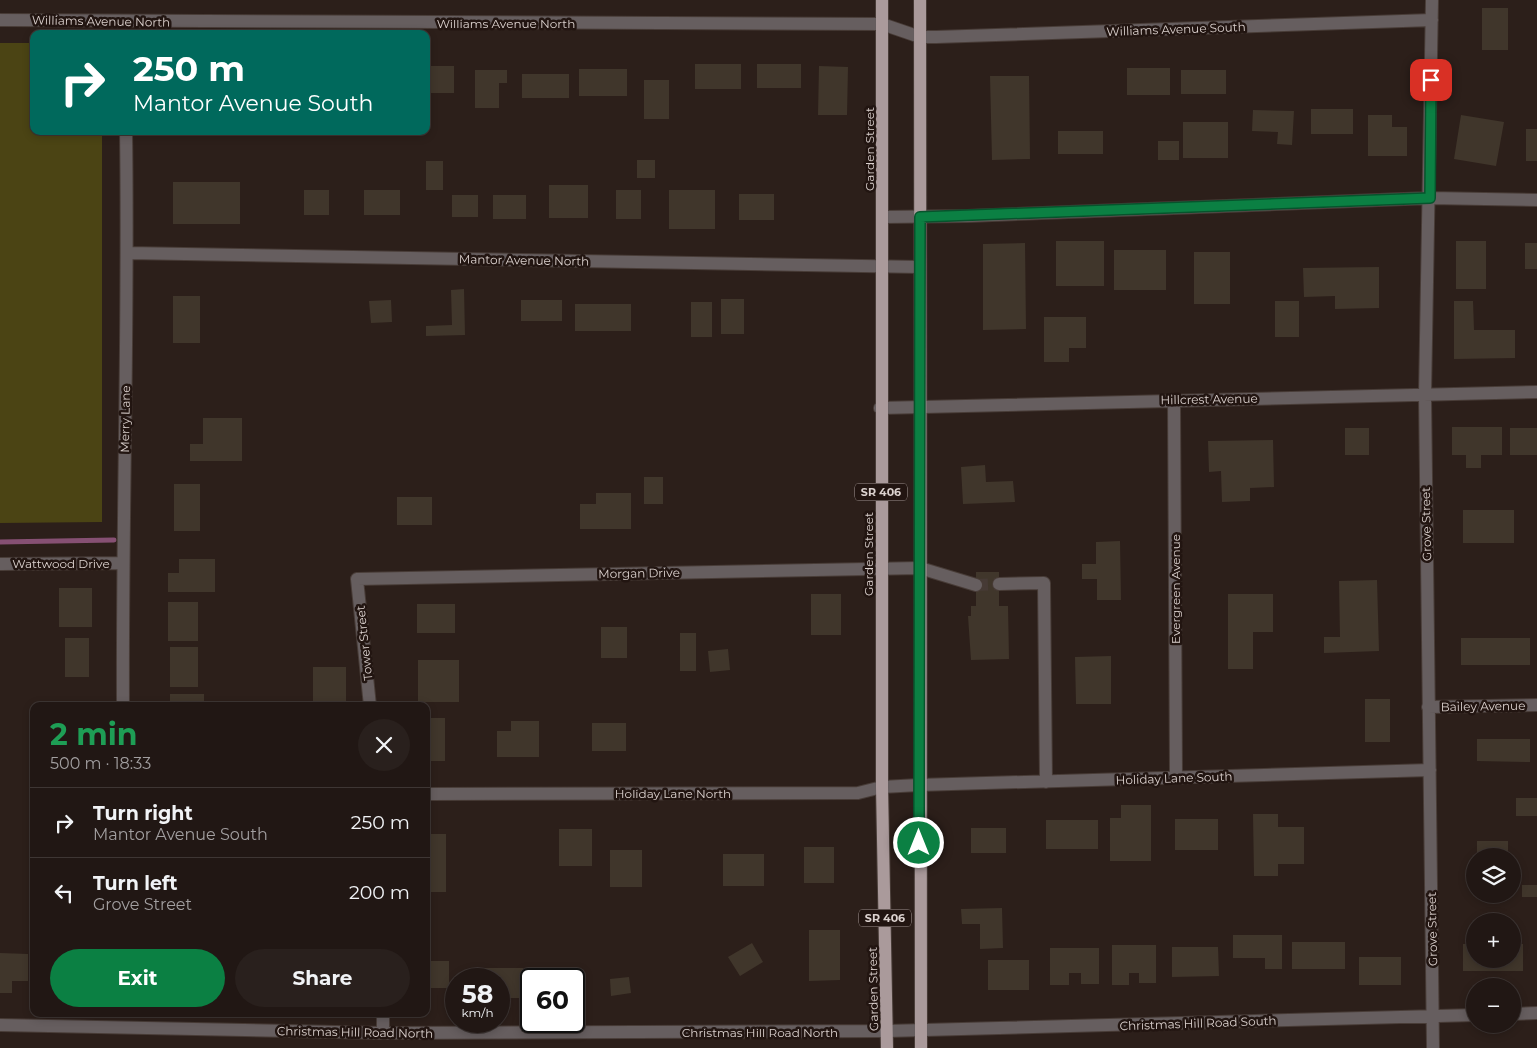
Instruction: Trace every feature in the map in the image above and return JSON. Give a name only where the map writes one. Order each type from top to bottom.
[{"type":"main road","name":"Garden Street","points":[[882,0],[883,266],[880,408],[882,788],[887,1048]]},
{"type":"main road","name":"SR 406","points":[[920,0],[919,785],[921,1048]]},
{"type":"street","name":"Grove Street","points":[[1432,0],[1430,198],[1425,395],[1434,1048]]},
{"type":"street","name":"Williams Avenue North","points":[[0,20],[124,28],[882,24],[920,37]]},
{"type":"street","name":"Williams Avenue South","points":[[920,37],[1432,20]]},
{"type":"street","name":"Merry Lane","points":[[123,702],[122,563],[128,253],[126,135]]},
{"type":"street","points":[[883,217],[1430,198],[1537,200]]},
{"type":"street","name":"Mantor Avenue North","points":[[128,253],[920,267]]},
{"type":"street","name":"Hillcrest Avenue","points":[[880,408],[1537,392]]},
{"type":"street","name":"Evergreen Avenue","points":[[1174,400],[1176,777]]},
{"type":"street","name":"Wattwood Drive","points":[[0,564],[122,563]]},
{"type":"street","name":"Morgan Drive","points":[[357,579],[920,568],[976,585]]},
{"type":"street","name":"Tower Street","points":[[357,579],[370,702]]},
{"type":"street","points":[[999,584],[1044,583],[1046,782]]},
{"type":"street","name":"Bailey Avenue","points":[[1428,707],[1537,705]]},
{"type":"street","name":"Holiday Lane South","points":[[919,785],[1430,770]]},
{"type":"street","name":"Holiday Lane North","points":[[430,794],[858,793],[882,788],[919,785]]},
{"type":"street","points":[[1521,1014],[1537,1013]]},
{"type":"street","name":"Christmas Hill Road South","points":[[921,1031],[1466,1015]]},
{"type":"street","points":[[383,1017],[383,1033]]},
{"type":"street","name":"Christmas Hill Road North","points":[[0,1025],[124,1020],[383,1033],[921,1031]]},
{"type":"shaded area","points":[[0,43],[30,43],[30,135],[102,135],[102,522],[0,523]]},
{"type":"building","points":[[1482,8],[1508,8],[1508,50],[1482,50]]},
{"type":"building","points":[[695,64],[741,64],[741,89],[695,89]]},
{"type":"building","points":[[757,64],[801,64],[801,88],[757,88]]},
{"type":"building","points":[[430,66],[454,66],[454,93],[430,93]]},
{"type":"building","points":[[819,66],[848,67],[847,115],[818,115]]},
{"type":"building","points":[[1127,68],[1170,68],[1170,95],[1127,95]]},
{"type":"building","points":[[579,69],[627,69],[627,96],[579,96]]},
{"type":"building","points":[[475,70],[507,70],[507,83],[499,83],[499,108],[475,108]]},
{"type":"building","points":[[1181,70],[1226,70],[1226,94],[1181,94]]},
{"type":"building","points":[[522,74],[569,74],[569,98],[522,98]]},
{"type":"building","points":[[990,76],[1029,76],[1030,159],[992,160]]},
{"type":"building","points":[[644,80],[669,80],[669,119],[644,119]]},
{"type":"building","points":[[1311,109],[1353,109],[1353,134],[1311,134]]},
{"type":"building","points":[[1253,110],[1294,111],[1292,145],[1277,144],[1278,132],[1252,131]]},
{"type":"building","points":[[1368,115],[1392,115],[1392,127],[1407,127],[1407,156],[1368,156]]},
{"type":"building","points":[[1461,115],[1504,122],[1496,166],[1454,159]]},
{"type":"building","points":[[1183,122],[1228,122],[1228,158],[1183,158]]},
{"type":"building","points":[[1526,129],[1537,129],[1537,161],[1526,161]]},
{"type":"building","points":[[1058,131],[1103,131],[1103,154],[1058,154]]},
{"type":"building","points":[[1158,141],[1179,141],[1179,160],[1158,160]]},
{"type":"building","points":[[637,160],[655,160],[655,178],[637,178]]},
{"type":"building","points":[[426,161],[443,161],[443,190],[426,190]]},
{"type":"building","points":[[173,182],[240,182],[240,224],[173,224]]},
{"type":"building","points":[[549,185],[588,185],[588,218],[549,218]]},
{"type":"building","points":[[304,190],[329,190],[329,215],[304,215]]},
{"type":"building","points":[[364,190],[400,190],[400,215],[364,215]]},
{"type":"building","points":[[616,190],[641,190],[641,219],[616,219]]},
{"type":"building","points":[[669,190],[715,190],[715,229],[669,229]]},
{"type":"building","points":[[739,194],[774,194],[774,220],[739,220]]},
{"type":"building","points":[[452,195],[478,195],[478,217],[452,217]]},
{"type":"building","points":[[493,195],[526,195],[526,219],[493,219]]},
{"type":"building","points":[[1056,241],[1104,241],[1104,286],[1056,286]]},
{"type":"building","points":[[1456,241],[1486,241],[1486,289],[1456,289]]},
{"type":"building","points":[[1025,243],[1026,329],[983,330],[983,244]]},
{"type":"building","points":[[1525,243],[1537,243],[1537,269],[1525,269]]},
{"type":"building","points":[[1114,250],[1166,250],[1166,290],[1114,290]]},
{"type":"building","points":[[1194,252],[1230,252],[1230,304],[1194,304]]},
{"type":"building","points":[[1379,267],[1379,308],[1335,309],[1335,296],[1304,297],[1303,268]]},
{"type":"building","points":[[464,289],[465,335],[426,336],[426,326],[452,325],[451,290]]},
{"type":"building","points":[[173,296],[200,296],[200,343],[173,343]]},
{"type":"building","points":[[721,299],[744,299],[744,334],[721,334]]},
{"type":"building","points":[[391,300],[392,322],[371,323],[369,301]]},
{"type":"building","points":[[521,300],[562,300],[562,321],[521,321]]},
{"type":"building","points":[[1275,301],[1299,301],[1299,337],[1275,337]]},
{"type":"building","points":[[1454,301],[1473,301],[1474,330],[1515,330],[1515,358],[1454,359]]},
{"type":"building","points":[[691,302],[712,302],[712,337],[691,337]]},
{"type":"building","points":[[575,304],[631,304],[631,331],[575,331]]},
{"type":"building","points":[[1044,317],[1086,317],[1086,348],[1069,348],[1069,362],[1044,362]]},
{"type":"building","points":[[203,418],[242,418],[242,461],[190,461],[190,444],[203,444]]},
{"type":"building","points":[[1452,427],[1502,427],[1502,455],[1481,455],[1481,468],[1466,468],[1466,455],[1452,455]]},
{"type":"building","points":[[1345,428],[1369,428],[1369,455],[1345,455]]},
{"type":"building","points":[[1510,428],[1537,428],[1537,455],[1510,455]]},
{"type":"building","points":[[1273,440],[1274,487],[1250,488],[1250,501],[1222,502],[1221,471],[1209,472],[1208,441]]},
{"type":"building","points":[[985,465],[986,482],[1013,481],[1015,502],[963,504],[961,467]]},
{"type":"building","points":[[644,477],[663,477],[663,504],[644,504]]},
{"type":"building","points":[[174,484],[200,484],[200,531],[174,531]]},
{"type":"building","points":[[596,493],[631,493],[631,529],[580,529],[580,504],[596,504]]},
{"type":"building","points":[[397,497],[432,497],[432,525],[397,525]]},
{"type":"building","points":[[1463,510],[1514,510],[1514,543],[1463,543]]},
{"type":"building","points":[[1120,541],[1121,600],[1097,600],[1097,579],[1082,579],[1082,564],[1096,564],[1096,542]]},
{"type":"building","points":[[179,559],[215,559],[215,592],[168,592],[168,573],[179,573]]},
{"type":"building","points":[[976,572],[999,572],[999,606],[1008,606],[1009,659],[971,660],[968,616],[971,616],[971,606],[976,606]]},
{"type":"building","points":[[1377,580],[1379,651],[1324,653],[1324,637],[1340,637],[1339,581]]},
{"type":"building","points":[[59,588],[92,588],[92,627],[59,627]]},
{"type":"building","points":[[811,594],[841,594],[841,635],[811,635]]},
{"type":"building","points":[[1228,594],[1273,594],[1273,632],[1253,632],[1253,669],[1228,669]]},
{"type":"building","points":[[168,602],[198,602],[198,641],[168,641]]},
{"type":"building","points":[[417,604],[455,604],[455,633],[417,633]]},
{"type":"building","points":[[601,627],[627,627],[627,658],[601,658]]},
{"type":"building","points":[[680,633],[696,633],[696,671],[680,671]]},
{"type":"building","points":[[65,638],[89,638],[89,677],[65,677]]},
{"type":"building","points":[[1461,638],[1530,638],[1530,665],[1461,665]]},
{"type":"building","points":[[170,647],[198,647],[198,687],[170,687]]},
{"type":"building","points":[[728,649],[730,670],[710,672],[708,651]]},
{"type":"building","points":[[1111,656],[1111,704],[1076,704],[1075,657]]},
{"type":"building","points":[[418,660],[459,660],[459,702],[418,702]]},
{"type":"building","points":[[313,667],[346,667],[346,702],[313,702]]},
{"type":"building","points":[[170,694],[204,694],[204,702],[170,702]]},
{"type":"building","points":[[1365,699],[1390,699],[1390,742],[1365,742]]},
{"type":"building","points":[[430,718],[445,718],[445,761],[430,761]]},
{"type":"building","points":[[511,721],[539,721],[539,757],[497,757],[497,731],[511,731]]},
{"type":"building","points":[[592,723],[626,723],[626,751],[592,751]]},
{"type":"building","points":[[1477,739],[1530,739],[1530,762],[1477,761]]},
{"type":"building","points":[[1516,798],[1537,798],[1537,816],[1516,816]]},
{"type":"building","points":[[1121,805],[1151,805],[1151,861],[1110,861],[1110,818],[1121,818]]},
{"type":"building","points":[[1253,814],[1278,814],[1278,827],[1304,827],[1304,864],[1278,864],[1278,876],[1254,876]]},
{"type":"building","points":[[1175,819],[1218,819],[1218,850],[1175,850]]},
{"type":"building","points":[[1046,820],[1098,820],[1098,849],[1046,849]]},
{"type":"building","points":[[971,828],[1006,828],[1006,853],[971,853]]},
{"type":"building","points":[[559,829],[592,829],[592,866],[559,866]]},
{"type":"building","points":[[430,834],[446,834],[446,892],[430,892]]},
{"type":"building","points":[[1477,841],[1508,841],[1508,848],[1477,848]]},
{"type":"building","points":[[804,847],[834,847],[834,883],[804,883]]},
{"type":"building","points":[[610,850],[642,850],[642,887],[610,887]]},
{"type":"building","points":[[723,854],[764,854],[764,886],[723,886]]},
{"type":"building","points":[[1522,885],[1537,885],[1537,897],[1522,897]]},
{"type":"building","points":[[1002,908],[1003,948],[980,949],[980,924],[962,924],[961,909]]},
{"type":"building","points":[[809,930],[840,930],[840,980],[809,981]]},
{"type":"building","points":[[1233,935],[1282,935],[1282,969],[1265,969],[1265,958],[1233,958]]},
{"type":"building","points":[[1292,942],[1345,942],[1345,969],[1292,969]]},
{"type":"building","points":[[752,943],[763,962],[740,976],[728,957]]},
{"type":"building","points":[[1463,944],[1466,944],[1466,968],[1521,968],[1521,944],[1523,944],[1523,971],[1463,971]]},
{"type":"building","points":[[1112,945],[1156,945],[1156,983],[1139,983],[1139,973],[1129,973],[1129,985],[1112,985]]},
{"type":"building","points":[[1172,947],[1218,947],[1219,976],[1172,977]]},
{"type":"building","points":[[1050,948],[1099,948],[1099,984],[1081,984],[1081,973],[1069,973],[1069,985],[1050,985]]},
{"type":"building","points":[[0,953],[28,954],[28,981],[12,981],[12,993],[0,993]]},
{"type":"building","points":[[1359,957],[1401,957],[1401,985],[1359,985]]},
{"type":"building","points":[[988,960],[1029,960],[1029,990],[988,990]]},
{"type":"building","points":[[430,961],[449,961],[449,968],[445,968],[445,988],[430,988]]},
{"type":"building","points":[[510,968],[520,968],[520,998],[510,998]]},
{"type":"building","points":[[629,977],[631,993],[611,996],[610,979]]},
{"type":"waterway","points":[[0,542],[114,540]]},
{"type":"tunnel","points":[[976,585],[999,584]]},
{"type":"route","points":[[919,843],[920,217],[1430,198],[1431,80]]}]
